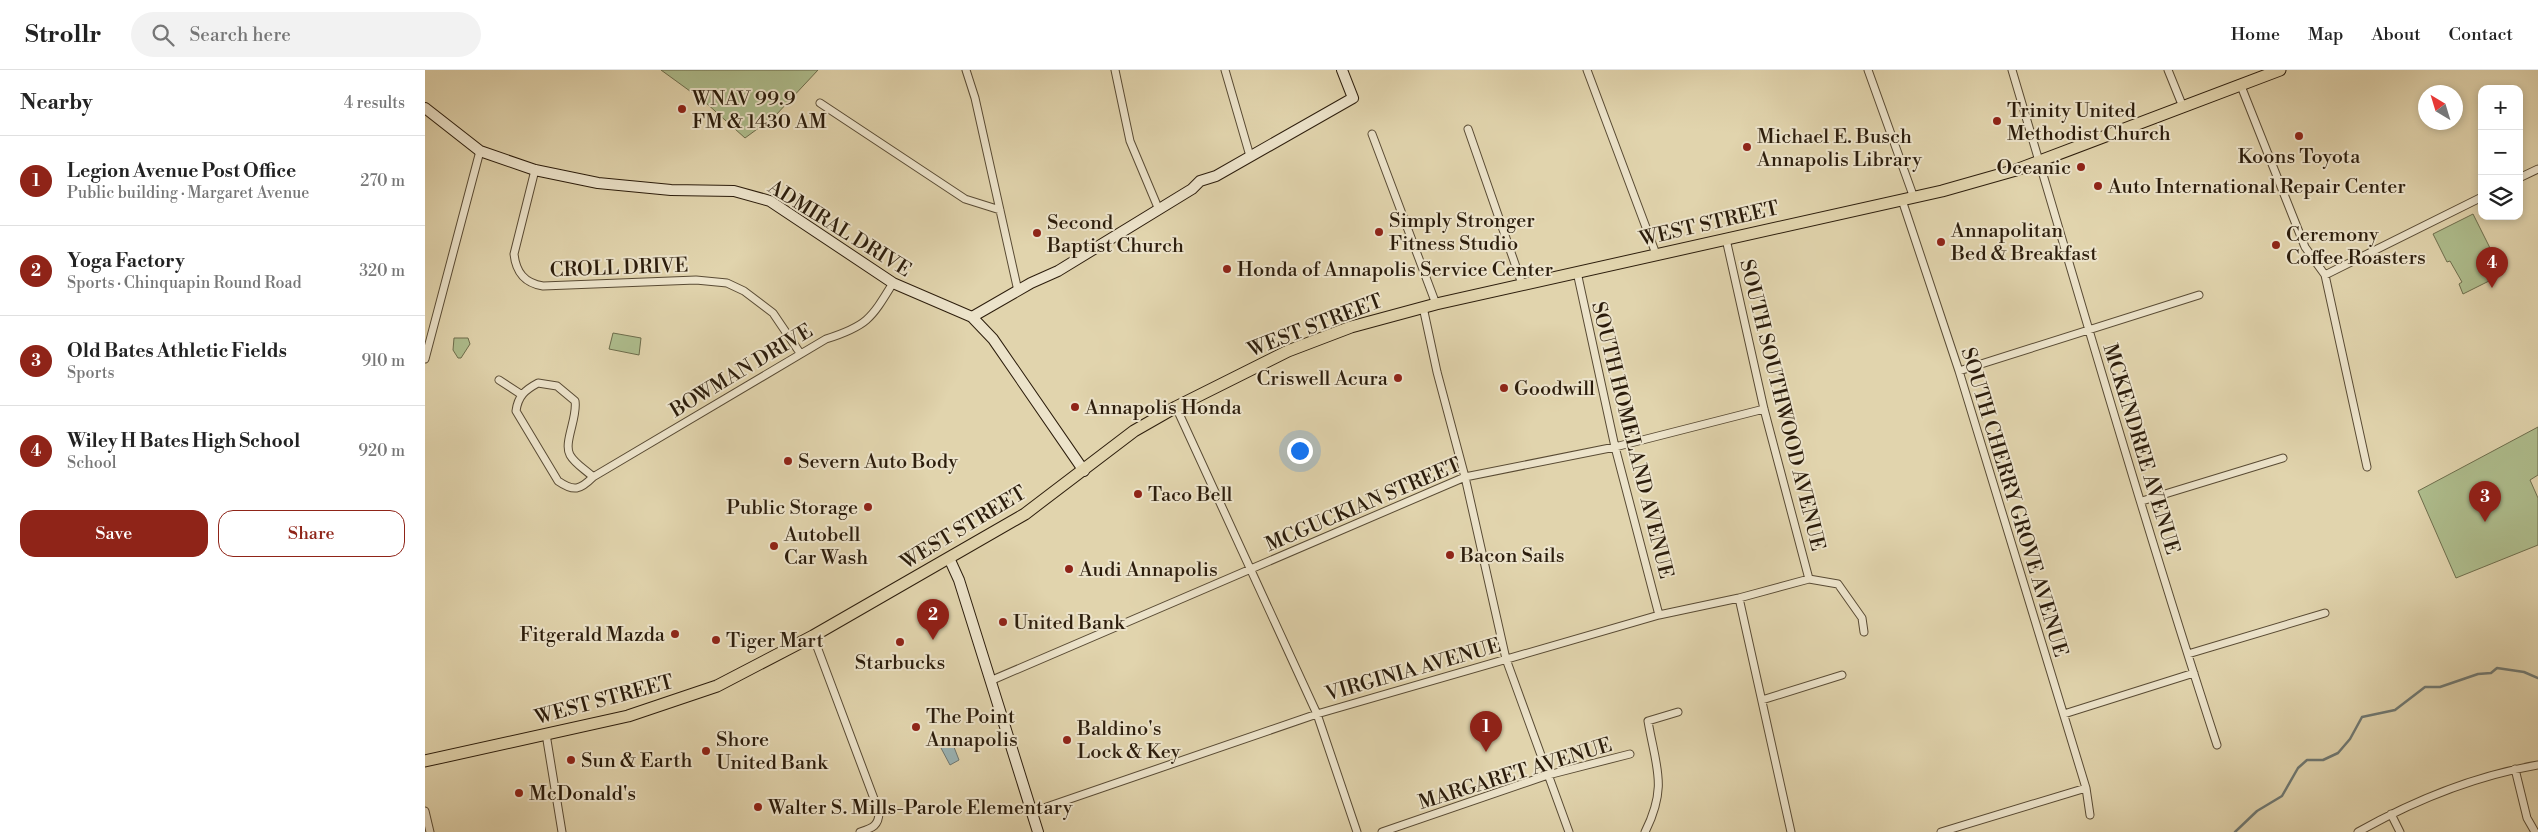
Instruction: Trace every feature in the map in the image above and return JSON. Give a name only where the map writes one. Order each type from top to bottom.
[{"type":"main road","name":"WEST STREET","points":[[425,761],[628,716],[717,686],[813,636],[1025,514],[1134,430],[1175,406],[1288,351],[1351,327],[1423,307],[1914,198],[1999,175],[2280,70]]},
{"type":"street","points":[[965,70],[975,98],[1018,291]]},
{"type":"street","points":[[1115,70],[1130,142],[1159,210]]},
{"type":"street","points":[[1225,70],[1250,156]]},
{"type":"street","points":[[972,317],[1031,283],[1041,281],[1192,189],[1204,188],[1216,176],[1353,98],[1342,70]]},
{"type":"street","points":[[1587,70],[1656,254]]},
{"type":"street","points":[[1868,70],[1914,198]]},
{"type":"street","name":"MCKENDREE AVENUE","points":[[2012,70],[2088,328],[2217,745]]},
{"type":"street","points":[[2168,70],[2183,107]]},
{"type":"street","points":[[2241,86],[2305,247],[2325,275],[2367,467]]},
{"type":"street","points":[[820,103],[965,199],[1000,210]]},
{"type":"street","name":"ADMIRAL DRIVE","points":[[425,108],[480,151],[535,170],[598,184],[671,190],[722,190],[757,196],[781,208],[893,283],[972,317],[993,339],[1084,470]]},
{"type":"street","points":[[1468,129],[1522,284]]},
{"type":"street","points":[[1373,134],[1436,304]]},
{"type":"street","points":[[425,359],[480,151]]},
{"type":"street","points":[[2523,176],[2538,169]]},
{"type":"street","name":"CROLL DRIVE","points":[[535,170],[514,254],[515,264],[525,280],[543,286],[696,280],[727,283],[749,295],[773,313],[800,353]]},
{"type":"street","points":[[2325,275],[2478,199]]},
{"type":"street","name":"SOUTH CHERRY GROVE AVENUE","points":[[1902,200],[1959,371],[2086,788],[2090,815]]},
{"type":"street","name":"SOUTH SOUTHWOOD AVENUE","points":[[1725,239],[1764,409],[1809,579]]},
{"type":"street","name":"SOUTH HOMELAND AVENUE","points":[[1577,272],[1615,446],[1659,615]]},
{"type":"street","name":"BOWMAN DRIVE","points":[[521,395],[517,402],[516,411],[558,480],[569,488],[577,489],[593,477],[826,338],[848,333],[865,323],[874,314],[893,283]]},
{"type":"street","points":[[1959,371],[2088,328],[2199,295]]},
{"type":"street","points":[[1423,307],[1437,372],[1465,477],[1506,659],[1569,832]]},
{"type":"street","points":[[499,380],[521,395],[538,383],[543,382],[557,386],[575,401],[577,411],[568,446],[569,454],[593,477]]},
{"type":"street","points":[[1175,406],[1317,714],[1357,832]]},
{"type":"street","name":"MCGUCKIAN STREET","points":[[991,681],[1465,477],[1615,446],[1764,409]]},
{"type":"street","points":[[2142,501],[2283,458]]},
{"type":"street","points":[[949,558],[959,580],[1039,832]]},
{"type":"street","points":[[1809,579],[1838,584],[1862,618],[1864,632]]},
{"type":"street","name":"VIRGINIA AVENUE","points":[[1032,812],[1317,714],[1659,615],[1739,598],[1809,579]]},
{"type":"street","points":[[1739,598],[1791,832]]},
{"type":"street","points":[[2188,654],[2325,613]]},
{"type":"street","points":[[813,636],[879,812],[879,820],[876,825],[859,832]]},
{"type":"street","points":[[2063,714],[2194,673]]},
{"type":"street","points":[[1762,700],[1842,675]]},
{"type":"street","points":[[1645,832],[1655,812],[1659,794],[1659,776],[1648,721],[1678,712]]},
{"type":"street","points":[[546,734],[562,832]]},
{"type":"street","name":"MARGARET AVENUE","points":[[1382,832],[1548,775],[1630,754]]},
{"type":"street","points":[[2358,832],[2391,814],[2448,788],[2515,769],[2538,765]]},
{"type":"street","points":[[2515,769],[2527,818],[2535,832]]},
{"type":"street","points":[[1941,832],[2086,788]]},
{"type":"street","points":[[425,812],[430,832]]},
{"type":"street","points":[[2391,814],[2400,832]]},
{"type":"green space","points":[[661,70],[818,70],[775,116],[745,138],[705,102]]},
{"type":"green space","points":[[2473,214],[2503,274],[2463,294],[2459,284],[2462,282],[2450,261],[2447,262],[2433,234]]},
{"type":"green space","points":[[613,333],[641,338],[639,355],[609,349]]},
{"type":"green space","points":[[454,338],[468,338],[470,344],[461,358],[458,358],[453,350]]},
{"type":"green space","points":[[2538,427],[2538,475],[2530,480],[2538,498],[2538,545],[2456,578],[2418,491]]},
{"type":"water","points":[[952,742],[959,760],[950,765],[941,748]]},
{"type":"waterway","points":[[2235,832],[2257,811],[2282,796],[2298,768],[2307,760],[2323,760],[2338,753],[2350,739],[2362,717],[2395,710],[2425,687],[2440,687],[2478,674],[2491,673],[2497,668],[2524,672],[2538,678]]},
{"type":"place","name":"WNAV 99.9 FM & 1430 AM","points":[[682,109]]},
{"type":"place","name":"Trinity United Methodist Church","points":[[1997,121]]},
{"type":"place","name":"Koons Toyota","points":[[2299,136]]},
{"type":"place","name":"Michael E. Busch Annapolis Library","points":[[1747,147]]},
{"type":"place","name":"Oceanic","points":[[2081,167]]},
{"type":"place","name":"Auto International Repair Center","points":[[2098,186]]},
{"type":"place","name":"Simply Stronger Fitness Studio","points":[[1379,232]]},
{"type":"place","name":"Second Baptist Church","points":[[1037,233]]},
{"type":"place","name":"Annapolitan Bed & Breakfast","points":[[1941,242]]},
{"type":"place","name":"Ceremony Coffee Roasters","points":[[2276,245]]},
{"type":"place","name":"Honda of Annapolis Service Center","points":[[1227,269]]},
{"type":"place","name":"Wiley H Bates High School","points":[[2492,288]]},
{"type":"place","name":"Criswell Acura","points":[[1398,378]]},
{"type":"place","name":"Goodwill","points":[[1504,388]]},
{"type":"place","name":"Annapolis Honda","points":[[1075,407]]},
{"type":"place","name":"Severn Auto Body","points":[[788,461]]},
{"type":"place","name":"Taco Bell","points":[[1138,494]]},
{"type":"place","name":"Public Storage","points":[[868,507]]},
{"type":"place","name":"Old Bates Athletic Fields","points":[[2485,522]]},
{"type":"place","name":"Autobell Car Wash","points":[[774,546]]},
{"type":"place","name":"Bacon Sails","points":[[1450,555]]},
{"type":"place","name":"Audi Annapolis","points":[[1069,569]]},
{"type":"place","name":"United Bank","points":[[1003,622]]},
{"type":"place","name":"Fitgerald Mazda","points":[[675,634]]},
{"type":"place","name":"Tiger Mart","points":[[716,640]]},
{"type":"place","name":"Yoga Factory","points":[[933,640]]},
{"type":"place","name":"Starbucks","points":[[900,642]]},
{"type":"place","name":"The Point Annapolis","points":[[916,727]]},
{"type":"place","name":"Baldino's Lock & Key","points":[[1067,740]]},
{"type":"place","name":"Shore United Bank","points":[[706,751]]},
{"type":"place","name":"Legion Avenue Post Office","points":[[1486,752]]},
{"type":"place","name":"Sun & Earth","points":[[571,760]]},
{"type":"place","name":"McDonald's","points":[[519,793]]},
{"type":"place","name":"Walter S. Mills-Parole Elementary","points":[[758,807]]}]
